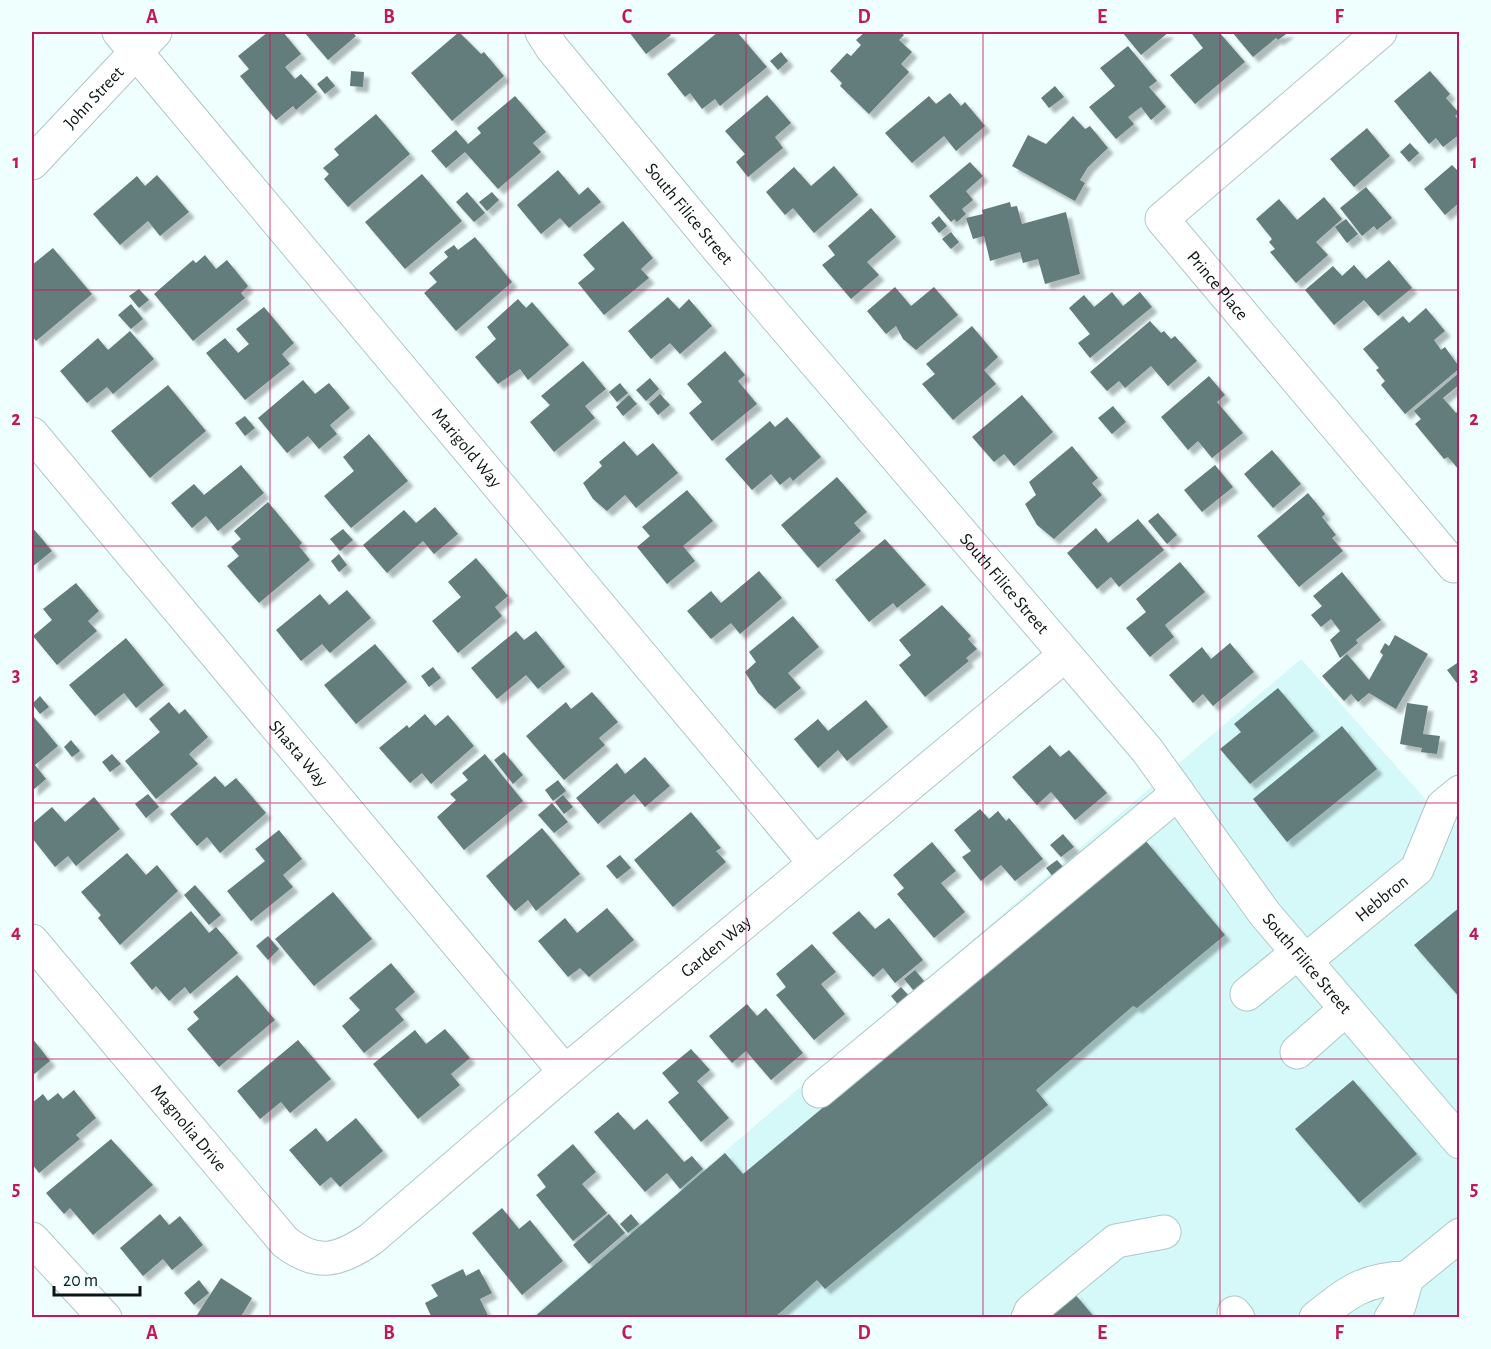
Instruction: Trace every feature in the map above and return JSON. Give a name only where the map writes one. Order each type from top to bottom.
[{"type":"street","name":"South Filice Street","points":[[542,32],[552,48],[720,251],[1147,750],[1235,874],[1301,957],[1460,1143]]},
{"type":"street","name":"Prince Place","points":[[1380,32],[1162,219],[1454,566],[1460,561]]},
{"type":"street","name":"John Street","points":[[32,163],[137,38]]},
{"type":"street","name":"Marigold Way","points":[[137,38],[814,861]]},
{"type":"street","name":"Shasta Way","points":[[32,434],[565,1072]]},
{"type":"street","name":"Garden Way","points":[[371,1239],[814,861],[1065,655]]},
{"type":"street","name":"Hebbron","points":[[1247,994],[1301,957],[1417,869],[1443,806],[1460,792]]},
{"type":"street","points":[[819,1091],[1178,793]]},
{"type":"street","name":"Magnolia Drive","points":[[32,940],[285,1242],[299,1254],[329,1259],[343,1256],[371,1239]]},
{"type":"street","points":[[1297,1052],[1346,1009]]},
{"type":"street","points":[[1028,1317],[1030,1311],[1116,1241],[1164,1232]]},
{"type":"street","points":[[1390,1317],[1400,1306],[1407,1278],[1460,1235]]},
{"type":"street","points":[[32,1239],[105,1317]]},
{"type":"street","points":[[1316,1317],[1349,1291],[1385,1278],[1407,1278]]},
{"type":"shaded area","points":[[1301,659],[1451,828],[1459,822],[1459,1317],[530,1318]]},
{"type":"building","points":[[268,32],[283,32],[301,54],[285,67],[295,79],[301,74],[317,92],[296,110],[293,106],[276,120],[240,76],[249,69],[238,56]]},
{"type":"building","points":[[304,32],[352,32],[356,36],[328,60]]},
{"type":"building","points":[[459,32],[481,54],[484,52],[504,76],[452,121],[411,73]]},
{"type":"building","points":[[629,32],[668,32],[671,35],[646,54]]},
{"type":"building","points":[[718,32],[737,32],[767,67],[720,106],[715,99],[702,109],[690,93],[685,97],[667,74]]},
{"type":"building","points":[[865,32],[900,32],[904,35],[899,40],[912,52],[901,64],[909,72],[869,114],[840,86],[842,83],[830,71],[847,53],[851,56],[861,45],[856,40]]},
{"type":"building","points":[[1122,32],[1169,32],[1141,55]]},
{"type":"building","points":[[1219,32],[1245,62],[1195,104],[1170,75],[1203,48],[1192,34]]},
{"type":"building","points":[[1232,32],[1289,32],[1278,40],[1276,38],[1253,57]]},
{"type":"building","points":[[1128,46],[1157,81],[1149,87],[1166,107],[1151,120],[1141,107],[1128,117],[1134,124],[1116,139],[1089,107],[1115,86],[1100,68]]},
{"type":"building","points":[[781,52],[788,61],[778,70],[770,61]]},
{"type":"building","points":[[351,71],[364,72],[363,87],[350,86]]},
{"type":"building","points":[[1430,71],[1450,94],[1446,98],[1459,113],[1455,116],[1460,121],[1460,134],[1443,147],[1436,138],[1429,144],[1394,101]]},
{"type":"building","points":[[327,76],[335,86],[325,94],[317,84]]},
{"type":"building","points":[[1055,86],[1064,97],[1049,108],[1041,98]]},
{"type":"building","points":[[950,93],[961,106],[965,102],[985,126],[956,151],[944,136],[912,163],[885,133],[929,96],[936,104]]},
{"type":"building","points":[[767,95],[791,123],[775,137],[783,148],[748,177],[736,162],[745,154],[725,131]]},
{"type":"building","points":[[515,96],[546,132],[533,143],[541,152],[498,189],[465,152],[446,168],[431,151],[456,130],[468,144],[481,133],[477,128]]},
{"type":"building","points":[[376,114],[410,154],[348,207],[324,179],[329,174],[323,168],[339,155],[334,149]]},
{"type":"building","points":[[1073,116],[1085,129],[1090,126],[1108,148],[1088,167],[1080,180],[1085,183],[1075,201],[1012,166],[1028,135],[1046,144]]},
{"type":"building","points":[[1367,128],[1390,156],[1354,187],[1330,159]]},
{"type":"building","points":[[1410,143],[1419,153],[1409,162],[1400,152]]},
{"type":"building","points":[[970,162],[983,176],[966,191],[973,200],[962,209],[966,214],[957,222],[954,219],[951,222],[929,196]]},
{"type":"building","points":[[1452,165],[1460,173],[1460,202],[1445,215],[1424,189]]},
{"type":"building","points":[[834,166],[858,195],[814,233],[793,208],[785,215],[766,192],[794,167],[811,186]]},
{"type":"building","points":[[558,170],[579,195],[588,187],[601,202],[569,228],[560,218],[541,234],[517,205]]},
{"type":"building","points":[[422,174],[462,221],[405,269],[365,222]]},
{"type":"building","points":[[157,175],[189,212],[160,236],[148,221],[120,245],[93,214],[137,176],[145,186]]},
{"type":"building","points":[[1366,187],[1392,218],[1377,230],[1374,226],[1362,236],[1340,208]]},
{"type":"building","points":[[467,192],[485,213],[474,222],[456,202]]},
{"type":"building","points":[[492,192],[499,200],[487,211],[479,202]]},
{"type":"building","points":[[1324,197],[1342,219],[1316,242],[1328,255],[1296,283],[1270,252],[1275,249],[1269,242],[1272,239],[1256,219],[1279,199],[1297,220]]},
{"type":"building","points":[[1010,202],[1011,207],[1017,206],[1022,224],[1066,212],[1080,274],[1045,284],[1038,259],[1023,263],[1020,252],[990,261],[984,236],[973,239],[966,218],[983,214],[982,210]]},
{"type":"building","points":[[871,208],[896,237],[867,262],[879,275],[851,299],[822,265],[835,255],[828,246]]},
{"type":"building","points":[[939,216],[947,226],[939,233],[931,223]]},
{"type":"building","points":[[1346,219],[1358,234],[1347,243],[1335,227]]},
{"type":"building","points":[[623,221],[653,258],[641,269],[649,278],[604,315],[578,283],[595,269],[583,255]]},
{"type":"building","points":[[951,232],[959,242],[951,249],[942,239]]},
{"type":"building","points":[[475,237],[512,282],[456,331],[424,293],[437,282],[429,273],[448,257],[444,252],[454,245],[458,250]]},
{"type":"building","points":[[53,248],[92,294],[36,341],[32,336],[32,265]]},
{"type":"building","points":[[205,255],[216,269],[227,260],[248,286],[241,293],[245,298],[193,341],[154,294],[193,260],[196,263]]},
{"type":"building","points":[[1389,260],[1412,288],[1378,316],[1364,300],[1334,325],[1305,290],[1333,266],[1342,276],[1354,265],[1366,279]]},
{"type":"building","points":[[895,287],[911,306],[934,287],[958,315],[916,350],[903,339],[896,326],[886,334],[867,311]]},
{"type":"building","points":[[139,289],[149,300],[139,308],[129,296]]},
{"type":"building","points":[[1112,292],[1123,306],[1140,292],[1152,307],[1090,358],[1078,343],[1090,334],[1069,308],[1084,295],[1094,307]]},
{"type":"building","points":[[668,297],[679,309],[689,299],[712,326],[680,354],[670,343],[651,359],[628,331]]},
{"type":"building","points":[[518,299],[526,308],[532,302],[569,345],[528,380],[520,369],[498,384],[475,357],[496,339],[487,327]]},
{"type":"building","points":[[131,304],[143,319],[131,329],[118,315]]},
{"type":"building","points":[[264,307],[294,343],[282,354],[290,364],[245,400],[206,353],[225,338],[238,353],[249,344],[236,329]]},
{"type":"building","points":[[1426,308],[1445,331],[1434,340],[1441,350],[1445,347],[1460,368],[1405,414],[1381,385],[1385,381],[1376,370],[1379,368],[1363,349],[1403,316],[1409,323]]},
{"type":"building","points":[[1150,321],[1161,333],[1164,331],[1171,339],[1175,336],[1197,361],[1168,386],[1151,366],[1125,388],[1119,381],[1107,391],[1090,372]]},
{"type":"building","points":[[972,326],[998,357],[984,370],[996,384],[953,420],[922,384],[935,374],[926,364]]},
{"type":"building","points":[[130,331],[154,359],[113,394],[107,387],[87,403],[60,371],[98,338],[108,350]]},
{"type":"building","points":[[725,351],[745,375],[738,381],[757,404],[712,441],[689,413],[702,402],[687,384]]},
{"type":"building","points":[[583,361],[606,389],[585,406],[595,418],[554,452],[530,422],[550,405],[541,396]]},
{"type":"building","points":[[1460,372],[1460,384],[1443,398],[1456,413],[1460,410],[1460,471],[1448,457],[1444,459],[1415,424],[1421,419],[1414,411]]},
{"type":"building","points":[[1209,376],[1225,395],[1217,402],[1243,433],[1212,458],[1198,441],[1188,450],[1161,417]]},
{"type":"building","points":[[650,378],[659,389],[646,401],[636,390]]},
{"type":"building","points":[[303,380],[315,394],[329,383],[350,408],[330,425],[337,434],[319,449],[308,436],[287,453],[258,418]]},
{"type":"building","points":[[620,383],[628,393],[617,402],[609,392]]},
{"type":"building","points":[[168,385],[206,431],[150,478],[111,431]]},
{"type":"building","points":[[660,394],[670,405],[658,415],[649,404]]},
{"type":"building","points":[[629,395],[637,404],[623,416],[616,407]]},
{"type":"building","points":[[1022,395],[1053,432],[1014,466],[1004,454],[994,462],[972,437]]},
{"type":"building","points":[[1113,406],[1126,422],[1112,434],[1098,418]]},
{"type":"building","points":[[245,416],[255,428],[245,436],[235,423]]},
{"type":"building","points":[[787,417],[821,457],[793,481],[790,477],[780,485],[771,474],[752,490],[725,459],[770,421],[775,427]]},
{"type":"building","points":[[369,434],[408,481],[351,528],[324,496],[354,471],[343,457]]},
{"type":"building","points":[[624,441],[637,456],[653,443],[678,473],[636,508],[625,495],[607,511],[593,499],[583,483],[602,466],[599,462]]},
{"type":"building","points":[[1072,446],[1098,478],[1092,483],[1102,495],[1054,539],[1037,525],[1025,504],[1036,495],[1029,482]]},
{"type":"building","points":[[1272,450],[1301,484],[1273,508],[1244,474]]},
{"type":"building","points":[[241,465],[264,493],[218,531],[206,516],[192,528],[171,503],[194,484],[204,495]]},
{"type":"building","points":[[1215,465],[1233,487],[1202,512],[1184,490]]},
{"type":"building","points":[[837,477],[867,512],[854,523],[861,531],[818,568],[781,525]]},
{"type":"building","points":[[687,490],[713,521],[683,546],[695,561],[667,584],[637,547],[650,536],[642,527]]},
{"type":"building","points":[[1308,493],[1325,514],[1322,517],[1336,535],[1332,538],[1343,551],[1299,587],[1257,536]]},
{"type":"building","points":[[268,502],[302,543],[299,546],[310,560],[259,603],[227,566],[239,556],[231,547],[241,539],[234,531]]},
{"type":"building","points":[[435,507],[458,534],[434,554],[423,541],[387,573],[363,545],[404,510],[416,523]]},
{"type":"building","points":[[1158,513],[1177,535],[1167,544],[1148,521]]},
{"type":"building","points":[[1138,519],[1164,550],[1119,587],[1111,577],[1097,589],[1067,553],[1096,528],[1108,543]]},
{"type":"building","points":[[32,527],[52,551],[32,567]]},
{"type":"building","points":[[343,529],[353,540],[340,551],[330,539]]},
{"type":"building","points":[[885,539],[926,585],[897,608],[893,603],[869,622],[835,580]]},
{"type":"building","points":[[339,554],[347,565],[339,572],[331,561]]},
{"type":"building","points":[[476,558],[508,596],[495,607],[502,616],[458,653],[432,621],[461,597],[448,582]]},
{"type":"building","points":[[1180,562],[1205,592],[1165,625],[1174,637],[1150,657],[1126,628],[1146,612],[1136,599]]},
{"type":"building","points":[[759,571],[782,598],[740,634],[731,623],[711,639],[687,611],[711,591],[721,603]]},
{"type":"building","points":[[1342,572],[1381,620],[1356,640],[1358,643],[1340,658],[1330,640],[1340,631],[1331,619],[1321,627],[1311,615],[1322,606],[1313,596]]},
{"type":"building","points":[[76,583],[99,611],[88,621],[97,631],[57,665],[33,636],[52,620],[43,609]]},
{"type":"building","points":[[347,590],[371,618],[330,653],[322,644],[301,661],[276,630],[320,594],[329,605]]},
{"type":"building","points":[[942,605],[971,636],[968,639],[977,649],[966,658],[969,661],[925,697],[899,665],[911,655],[899,640]]},
{"type":"building","points":[[793,616],[819,647],[788,673],[801,688],[775,709],[758,693],[745,672],[756,662],[749,652]]},
{"type":"building","points":[[516,631],[524,640],[536,631],[565,667],[538,689],[526,675],[497,699],[471,668]]},
{"type":"building","points":[[1395,635],[1428,654],[1396,709],[1369,693],[1358,702],[1351,694],[1344,701],[1322,676],[1347,654],[1369,680],[1383,655],[1380,652],[1385,643],[1389,646]]},
{"type":"building","points":[[126,638],[164,685],[136,708],[124,693],[95,716],[69,685]]},
{"type":"building","points":[[1230,643],[1254,672],[1213,706],[1203,694],[1193,703],[1169,675],[1202,647],[1211,659]]},
{"type":"building","points":[[375,644],[407,682],[356,724],[324,685]]},
{"type":"building","points":[[1460,661],[1460,687],[1447,670]]},
{"type":"building","points":[[433,667],[441,678],[429,687],[421,676]]},
{"type":"building","points":[[1278,688],[1314,731],[1250,784],[1220,749],[1241,732],[1234,724]]},
{"type":"building","points":[[592,692],[618,722],[599,738],[605,745],[564,780],[526,736],[566,702],[571,709]]},
{"type":"building","points":[[40,696],[49,707],[40,714],[32,704]]},
{"type":"building","points":[[866,700],[888,727],[847,761],[838,750],[818,768],[794,739],[818,719],[828,731]]},
{"type":"building","points":[[169,702],[179,714],[185,709],[208,737],[189,754],[198,764],[156,799],[125,761],[160,732],[149,719]]},
{"type":"building","points":[[1407,703],[1428,706],[1423,734],[1440,736],[1437,754],[1421,752],[1422,748],[1400,744]]},
{"type":"building","points":[[425,714],[435,726],[448,715],[474,746],[431,784],[422,773],[410,783],[379,748],[407,725],[409,728]]},
{"type":"building","points":[[34,717],[58,746],[35,765],[46,779],[32,791],[32,719]]},
{"type":"building","points":[[1342,726],[1377,769],[1287,842],[1253,799]]},
{"type":"building","points":[[71,740],[80,751],[72,757],[64,747]]},
{"type":"building","points":[[1050,745],[1060,757],[1069,750],[1107,793],[1075,820],[1051,792],[1037,805],[1012,777]]},
{"type":"building","points":[[504,752],[523,775],[513,784],[494,760]]},
{"type":"building","points":[[112,754],[121,764],[110,772],[102,762]]},
{"type":"building","points":[[485,754],[523,801],[464,850],[437,817],[456,800],[450,794],[468,780],[462,773]]},
{"type":"building","points":[[645,757],[670,786],[645,807],[634,794],[598,824],[576,798],[617,763],[625,774]]},
{"type":"building","points":[[215,776],[225,787],[236,778],[266,813],[220,853],[207,837],[197,846],[170,814]]},
{"type":"building","points":[[558,780],[566,791],[553,801],[545,790]]},
{"type":"building","points":[[148,794],[159,807],[146,818],[135,804]]},
{"type":"building","points":[[563,795],[573,807],[564,814],[555,802]]},
{"type":"building","points":[[94,797],[120,829],[76,866],[68,856],[55,867],[32,838],[32,824],[52,807],[65,822]]},
{"type":"building","points":[[552,803],[568,822],[554,833],[538,815]]},
{"type":"building","points":[[980,809],[989,819],[998,811],[1006,821],[1009,818],[1043,859],[1015,881],[1001,865],[981,881],[962,857],[971,851],[954,830]]},
{"type":"building","points":[[691,812],[721,848],[716,851],[726,862],[673,907],[634,860]]},
{"type":"building","points":[[542,828],[580,874],[536,911],[528,900],[515,911],[486,876]]},
{"type":"building","points":[[279,830],[302,859],[283,875],[293,887],[251,921],[227,891],[265,861],[255,849]]},
{"type":"building","points":[[1063,834],[1074,847],[1061,857],[1050,845]]},
{"type":"building","points":[[1145,840],[1225,935],[1137,1008],[1133,1006],[1036,1090],[1048,1105],[825,1289],[817,1280],[774,1318],[533,1318],[725,1153],[743,1174]]},
{"type":"building","points":[[932,842],[956,871],[941,883],[965,912],[934,938],[897,894],[904,888],[893,875]]},
{"type":"building","points":[[127,853],[146,875],[157,865],[178,891],[120,945],[98,918],[101,915],[81,892]]},
{"type":"building","points":[[620,855],[631,868],[617,879],[606,866]]},
{"type":"building","points":[[1057,860],[1065,869],[1054,878],[1046,868]]},
{"type":"building","points":[[195,885],[221,915],[209,925],[184,895]]},
{"type":"building","points":[[333,892],[372,939],[314,986],[275,939]]},
{"type":"building","points":[[1460,907],[1460,998],[1414,945]]},
{"type":"building","points":[[607,908],[634,940],[589,977],[580,968],[568,977],[538,941],[565,918],[577,933]]},
{"type":"building","points":[[191,911],[209,933],[216,927],[238,953],[190,994],[185,987],[169,1001],[156,986],[152,990],[130,963]]},
{"type":"building","points":[[859,911],[875,929],[889,918],[923,960],[895,983],[883,968],[873,977],[832,933]]},
{"type":"building","points":[[268,936],[279,949],[268,960],[256,946]]},
{"type":"building","points":[[812,944],[836,972],[821,984],[845,1014],[814,1040],[776,995],[786,987],[776,974]]},
{"type":"building","points":[[391,963],[415,992],[395,1009],[404,1020],[364,1053],[342,1026],[360,1010],[349,998]]},
{"type":"building","points":[[915,970],[924,981],[914,991],[904,979]]},
{"type":"building","points":[[237,975],[275,1020],[219,1067],[187,1029],[199,1019],[193,1012]]},
{"type":"building","points":[[901,987],[911,998],[900,1007],[891,996]]},
{"type":"building","points":[[747,1004],[757,1016],[766,1008],[803,1053],[771,1080],[746,1051],[732,1063],[709,1036]]},
{"type":"building","points":[[445,1029],[470,1058],[451,1074],[460,1085],[418,1119],[373,1064],[415,1030],[426,1044]]},
{"type":"building","points":[[32,1038],[50,1061],[32,1076]]},
{"type":"building","points":[[298,1040],[331,1079],[290,1113],[281,1102],[260,1119],[237,1091]]},
{"type":"building","points":[[691,1049],[710,1070],[697,1081],[729,1118],[701,1142],[668,1102],[679,1093],[662,1073]]},
{"type":"building","points":[[1353,1080],[1417,1154],[1359,1203],[1295,1129]]},
{"type":"building","points":[[74,1090],[96,1118],[76,1135],[80,1139],[39,1173],[32,1164],[32,1103],[43,1094],[48,1101],[58,1093],[63,1099]]},
{"type":"building","points":[[618,1112],[634,1130],[647,1119],[684,1162],[692,1156],[703,1169],[680,1189],[667,1173],[645,1192],[594,1132]]},
{"type":"building","points":[[356,1118],[383,1151],[340,1187],[331,1177],[320,1186],[289,1150],[316,1128],[327,1142]]},
{"type":"building","points":[[111,1139],[153,1185],[93,1235],[70,1208],[64,1214],[46,1193]]},
{"type":"building","points":[[573,1144],[596,1172],[582,1184],[607,1213],[573,1241],[536,1195],[546,1187],[537,1175]]},
{"type":"building","points":[[502,1208],[519,1229],[530,1220],[563,1261],[522,1295],[472,1233]]},
{"type":"building","points":[[160,1214],[169,1225],[180,1216],[203,1245],[172,1270],[163,1259],[143,1276],[120,1248]]},
{"type":"building","points":[[609,1214],[625,1233],[589,1264],[573,1245]]},
{"type":"building","points":[[631,1214],[639,1224],[628,1233],[620,1224]]},
{"type":"building","points":[[463,1269],[466,1276],[479,1269],[492,1293],[480,1299],[489,1318],[432,1318],[425,1303],[438,1296],[431,1285]]},
{"type":"building","points":[[221,1278],[252,1298],[240,1318],[195,1318]]},
{"type":"building","points":[[199,1280],[209,1293],[194,1305],[184,1293]]},
{"type":"building","points":[[1074,1293],[1095,1318],[1046,1318]]}]
